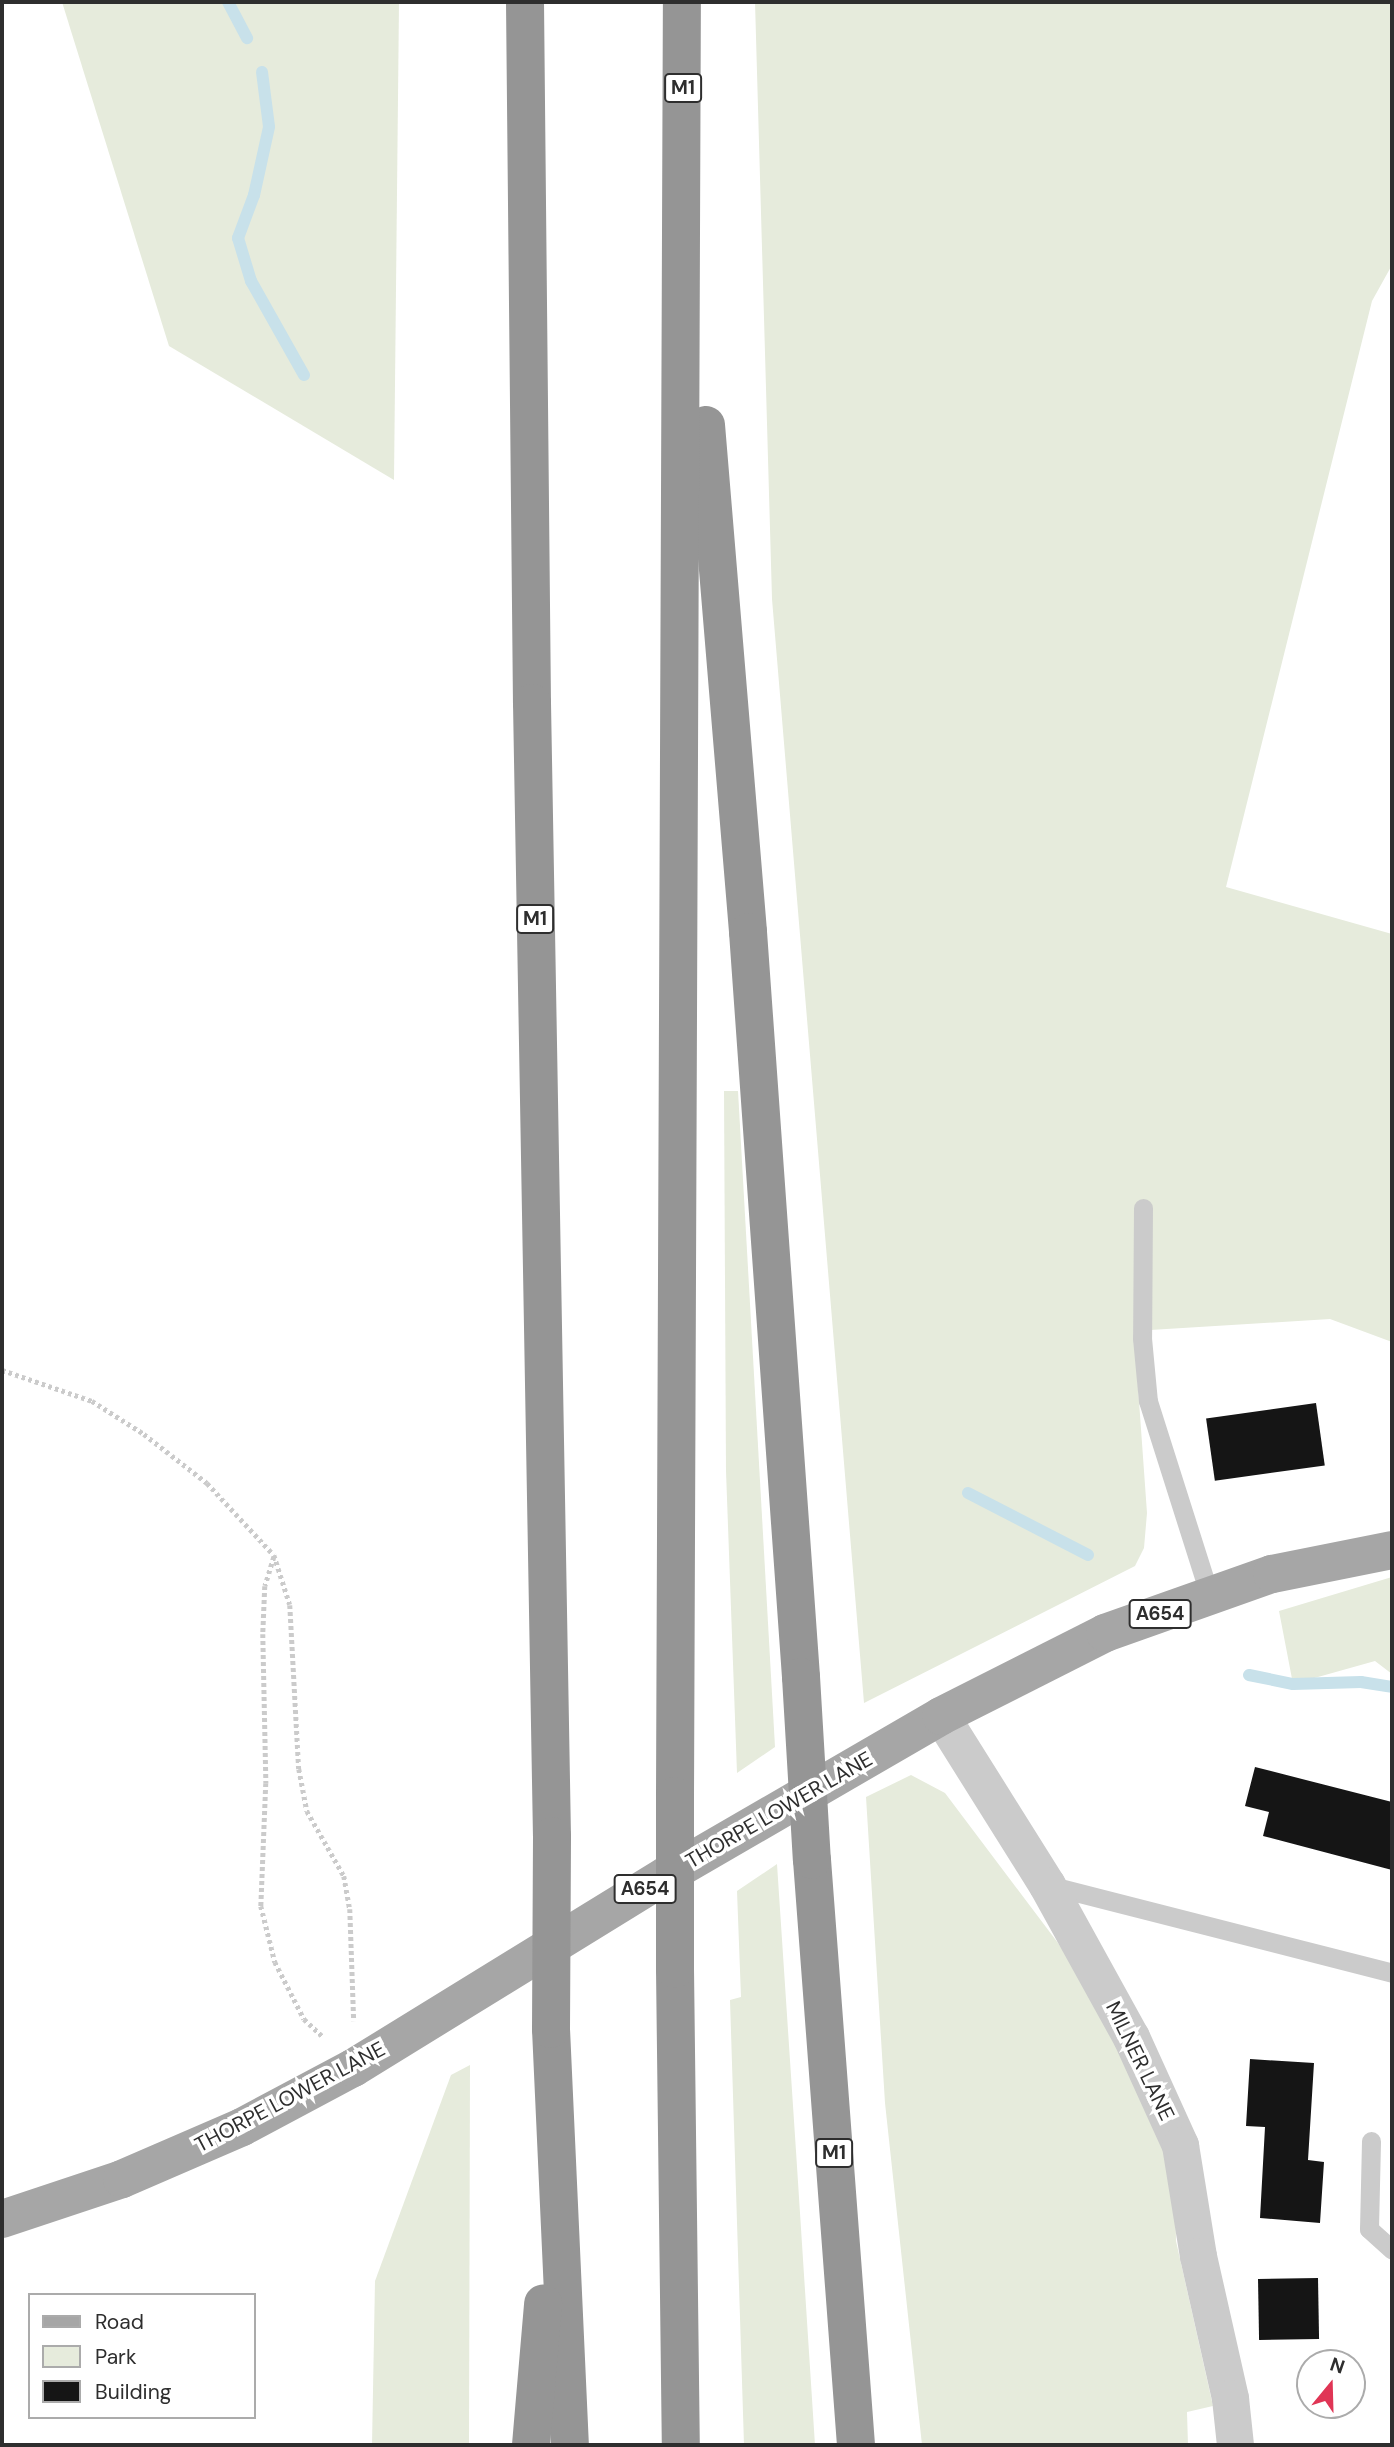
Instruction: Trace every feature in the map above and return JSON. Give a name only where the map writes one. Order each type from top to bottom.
[{"type":"highway","name":"M1","points":[[525,2],[531,703],[552,1836],[551,2029],[570,2445]]},
{"type":"highway","name":"M1","points":[[681,2445],[675,1796],[685,175],[682,2]]},
{"type":"highway","name":"M1","points":[[685,175],[748,932],[812,1860],[856,2445]]},
{"type":"highway","points":[[531,2445],[556,2166]]},
{"type":"main road","name":"THORPE LOWER LANE","points":[[2,2219],[122,2179],[242,2127],[353,2068],[667,1875],[942,1716],[1105,1633],[1272,1574],[1392,1550]]},
{"type":"street","name":"MILNER LANE","points":[[942,1716],[1047,1885],[1132,2036],[1180,2145],[1198,2256],[1230,2398],[1235,2445]]},
{"type":"lane","points":[[1143,1208],[1142,1338],[1148,1401],[1210,1596]]},
{"type":"lane","points":[[1047,1885],[1392,1973]]},
{"type":"lane","points":[[1371,2141],[1368,2229],[1392,2250]]},
{"type":"path","points":[[2,1370],[92,1401],[144,1434],[207,1483],[274,1555],[290,1605],[299,1769],[307,1811],[344,1877],[350,1909],[353,2068]]},
{"type":"path","points":[[274,1555],[265,1586],[263,1634],[266,1783],[261,1906],[275,1962],[304,2019],[353,2068]]},
{"type":"green space","points":[[62,2],[399,2],[394,480],[169,346]]},
{"type":"green space","points":[[755,2],[1392,2],[1392,265],[1372,301],[1226,887],[1392,934],[1392,1342],[1330,1319],[1134,1331],[1147,1513],[1144,1548],[1135,1566],[864,1703],[772,599]]},
{"type":"green space","points":[[724,1091],[738,1091],[775,1747],[737,1773],[726,1471]]},
{"type":"green space","points":[[1392,1577],[1392,1674],[1375,1661],[1293,1684],[1279,1611]]},
{"type":"green space","points":[[911,1775],[945,1793],[1058,1943],[1084,1981],[1141,2093],[1175,2176],[1176,2241],[1213,2406],[1187,2412],[1188,2445],[922,2445],[885,2103],[866,1797]]},
{"type":"green space","points":[[777,1864],[815,2445],[744,2445],[730,2000],[741,1997],[737,1891]]},
{"type":"green space","points":[[470,2065],[469,2445],[372,2445],[375,2281],[451,2075]]},
{"type":"building","points":[[1316,1403],[1325,1465],[1215,1481],[1206,1418]]},
{"type":"building","points":[[1255,1767],[1392,1802],[1392,1870],[1263,1836],[1269,1812],[1245,1806]]},
{"type":"building","points":[[1250,2059],[1314,2063],[1308,2160],[1324,2162],[1320,2223],[1260,2218],[1265,2127],[1246,2126]]},
{"type":"building","points":[[1318,2278],[1319,2339],[1259,2340],[1258,2279]]},
{"type":"waterway","points":[[228,2],[247,38]]},
{"type":"waterway","points":[[262,72],[269,127],[254,195],[238,238],[251,281],[304,375]]},
{"type":"waterway","points":[[968,1493],[1088,1555]]},
{"type":"waterway","points":[[1249,1675],[1293,1684],[1361,1682],[1392,1687]]}]
